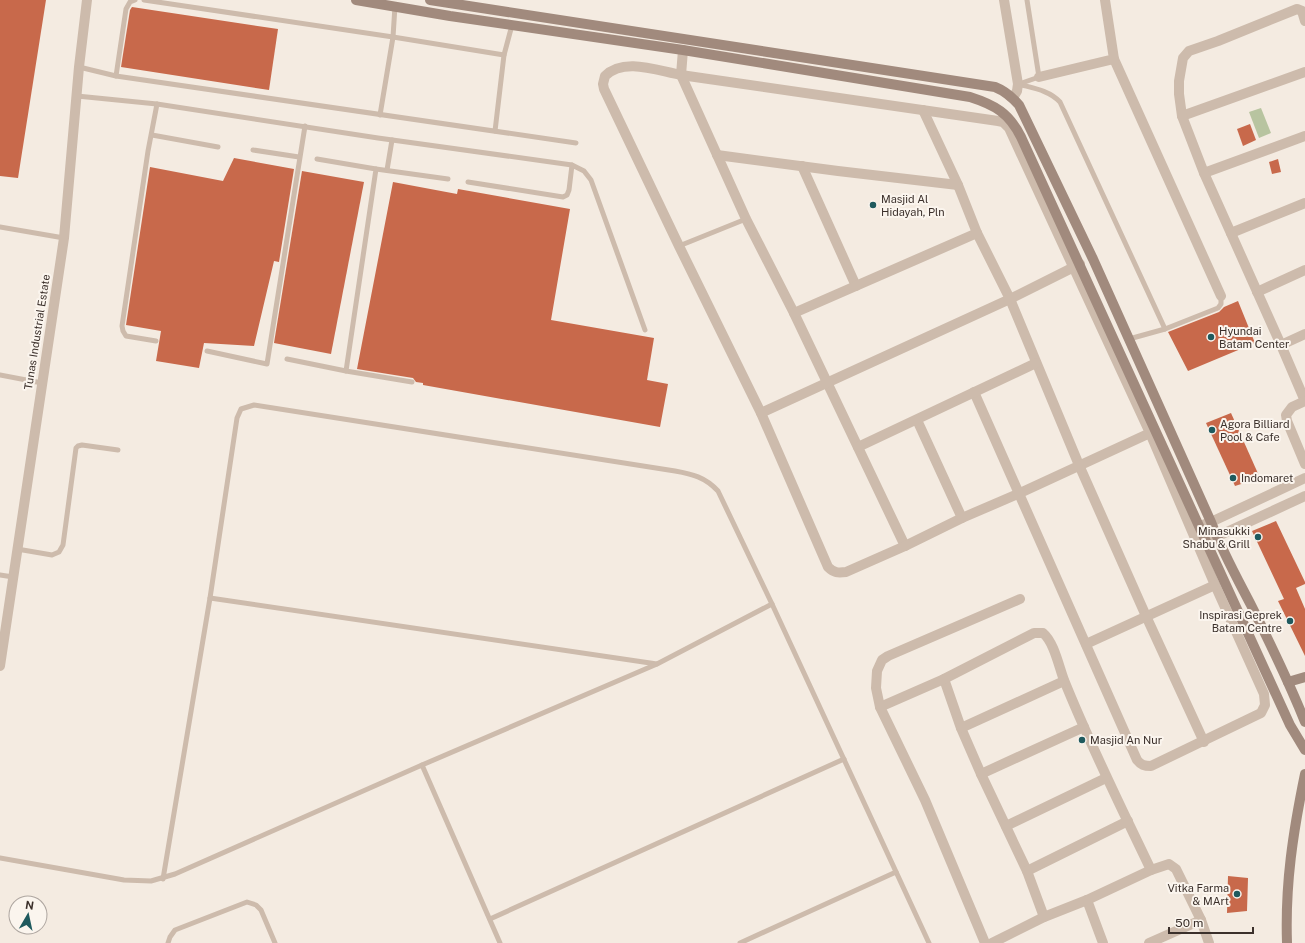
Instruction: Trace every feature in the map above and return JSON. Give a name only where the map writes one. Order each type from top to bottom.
[{"type":"main road","points":[[356,0],[450,16],[683,50],[970,97],[998,110],[1012,121],[1017,128],[1077,265],[1200,526],[1212,538],[1288,682],[1305,722]]},
{"type":"main road","points":[[430,0],[446,1],[995,87],[1014,98],[1026,119],[1093,259],[1211,522],[1212,538],[1220,583],[1305,750]]},
{"type":"main road","points":[[761,63],[763,51]]},
{"type":"main road","points":[[1288,682],[1305,677]]},
{"type":"main road","points":[[1295,732],[1305,727]]},
{"type":"main road","points":[[1286,943],[1289,865],[1294,825],[1305,774]]},
{"type":"street","name":"Tunas Industrial Estate","points":[[0,666],[64,238],[79,68],[87,0]]},
{"type":"street","points":[[1004,0],[1018,84],[1014,98]]},
{"type":"street","points":[[1105,0],[1114,59],[1221,296]]},
{"type":"street","points":[[1305,21],[1302,11],[1297,9],[1189,51],[1183,58],[1179,81],[1182,116],[1204,173],[1305,401],[1292,407],[1286,415],[1287,421],[1305,464]]},
{"type":"street","points":[[683,50],[681,75],[746,219],[794,313],[905,546]]},
{"type":"street","points":[[1039,77],[1114,59]]},
{"type":"street","points":[[974,392],[1020,494],[1137,760],[1142,765],[1150,766],[1204,742],[1262,713],[1265,705],[1264,694],[1220,583],[1150,433],[1077,265],[1009,128],[1006,125],[998,121],[681,75],[640,67],[625,67],[608,73],[605,76],[603,84],[678,246],[761,413],[828,567],[835,572],[846,572],[905,546],[962,518],[1020,494],[1150,433]]},
{"type":"street","points":[[1182,116],[1305,72]]},
{"type":"street","points":[[923,110],[958,185],[977,233],[1010,299],[1079,465],[1204,742]]},
{"type":"street","points":[[1204,173],[1305,136]]},
{"type":"street","points":[[717,154],[958,185]]},
{"type":"street","points":[[802,166],[856,286]]},
{"type":"street","points":[[1231,233],[1305,203]]},
{"type":"street","points":[[794,313],[977,233]]},
{"type":"street","points":[[761,413],[1010,299],[1077,265]]},
{"type":"street","points":[[1257,292],[1305,270]]},
{"type":"street","points":[[1281,345],[1305,334]]},
{"type":"street","points":[[858,447],[1036,363]]},
{"type":"street","points":[[917,420],[962,518]]},
{"type":"street","points":[[1200,526],[1305,478]]},
{"type":"street","points":[[1212,538],[1305,496]]},
{"type":"street","points":[[1086,644],[1220,583]]},
{"type":"street","points":[[985,943],[925,800],[880,707],[876,679],[878,665],[882,660],[1020,599]]},
{"type":"street","points":[[880,707],[944,680],[1034,633],[1043,633],[1049,639],[1064,681],[1106,778],[1151,870]]},
{"type":"street","points":[[944,680],[961,728],[1027,871],[1044,917]]},
{"type":"street","points":[[961,728],[1064,681]]},
{"type":"street","points":[[981,774],[1084,727]]},
{"type":"street","points":[[1006,826],[1106,778]]},
{"type":"street","points":[[1027,871],[1128,822]]},
{"type":"street","points":[[992,943],[1044,917],[1087,900],[1151,870],[1169,864],[1176,869],[1201,920],[1209,943]]},
{"type":"street","points":[[1087,900],[1103,943]]},
{"type":"street","points":[[1149,943],[1201,920]]},
{"type":"lane","points":[[116,76],[126,9],[130,2],[135,0]]},
{"type":"lane","points":[[144,0],[504,55]]},
{"type":"lane","points":[[1018,84],[1039,77],[1027,0]]},
{"type":"lane","points":[[380,115],[393,37],[395,6]]},
{"type":"lane","points":[[495,131],[504,55],[513,24]]},
{"type":"lane","points":[[79,68],[116,76],[576,143]]},
{"type":"lane","points":[[1018,84],[1045,91],[1060,102],[1165,329]]},
{"type":"lane","points":[[77,96],[157,104],[392,140],[572,165],[584,171],[591,180],[645,330]]},
{"type":"lane","points":[[156,341],[126,336],[122,328],[157,104]]},
{"type":"lane","points":[[207,351],[268,364],[305,126]]},
{"type":"lane","points":[[152,135],[218,147]]},
{"type":"lane","points":[[387,170],[392,140]]},
{"type":"lane","points":[[253,150],[299,157]]},
{"type":"lane","points":[[317,159],[448,179]]},
{"type":"lane","points":[[468,182],[563,197],[567,195],[569,190],[572,165]]},
{"type":"lane","points":[[346,371],[376,169]]},
{"type":"lane","points":[[678,246],[746,219]]},
{"type":"lane","points":[[0,228],[64,238]]},
{"type":"lane","points":[[1129,339],[1165,329],[1218,308],[1221,304],[1221,296]]},
{"type":"lane","points":[[287,359],[412,382]]},
{"type":"lane","points":[[0,375],[42,383]]},
{"type":"lane","points":[[163,879],[210,598],[237,418],[241,409],[254,405],[675,471],[702,478],[711,484],[718,491],[772,604],[929,943]]},
{"type":"lane","points":[[17,549],[52,554],[59,552],[63,545],[76,448],[82,445],[118,450]]},
{"type":"lane","points":[[0,575],[13,577]]},
{"type":"lane","points":[[210,598],[657,664]]},
{"type":"lane","points":[[0,858],[124,880],[151,881],[163,879],[657,664],[772,604]]},
{"type":"lane","points":[[490,919],[844,759]]},
{"type":"lane","points":[[422,765],[500,943]]},
{"type":"lane","points":[[740,943],[896,872]]},
{"type":"lane","points":[[168,943],[170,937],[176,930],[247,902],[256,905],[261,910],[275,943]]},
{"type":"green space","points":[[1261,108],[1271,133],[1259,138],[1249,112]]},
{"type":"building","points":[[0,0],[46,0],[18,178],[0,176]]},
{"type":"building","points":[[132,7],[278,29],[269,90],[121,67],[130,10]]},
{"type":"building","points":[[1250,124],[1256,140],[1243,146],[1237,129]]},
{"type":"building","points":[[234,158],[294,169],[279,262],[274,261],[254,346],[204,343],[199,368],[156,361],[161,331],[126,325],[150,167],[223,181]]},
{"type":"building","points":[[1278,159],[1281,172],[1272,174],[1269,162]]},
{"type":"building","points":[[302,171],[364,182],[331,354],[274,343]]},
{"type":"building","points":[[393,182],[457,194],[458,189],[570,209],[551,320],[654,338],[647,380],[668,384],[660,427],[423,385],[423,383],[416,382],[413,378],[357,369]]},
{"type":"building","name":"Hyundai Batam Center","points":[[1238,301],[1255,343],[1188,371],[1168,332],[1219,312],[1224,307]]},
{"type":"building","points":[[1231,413],[1260,478],[1235,486],[1206,423]]},
{"type":"building","points":[[1276,521],[1305,582],[1305,584],[1296,588],[1305,609],[1305,656],[1278,601],[1284,599],[1252,531]]},
{"type":"building","name":"Vitka Farma & MArt","points":[[1228,876],[1248,878],[1247,911],[1227,913]]},
{"type":"place","name":"Masjid Al Hidayah, Pln","points":[[873,205]]},
{"type":"place","name":"Hyundai Batam Center","points":[[1211,337]]},
{"type":"place","name":"Agora Billiard Pool & Cafe","points":[[1212,430]]},
{"type":"place","name":"Indomaret","points":[[1233,478]]},
{"type":"place","name":"Minasukki Shabu & Grill","points":[[1258,537]]},
{"type":"place","name":"Inspirasi Geprek Batam Centre","points":[[1290,621]]},
{"type":"place","name":"Masjid An Nur","points":[[1082,740]]},
{"type":"place","name":"Vitka Farma & MArt","points":[[1237,894]]}]
